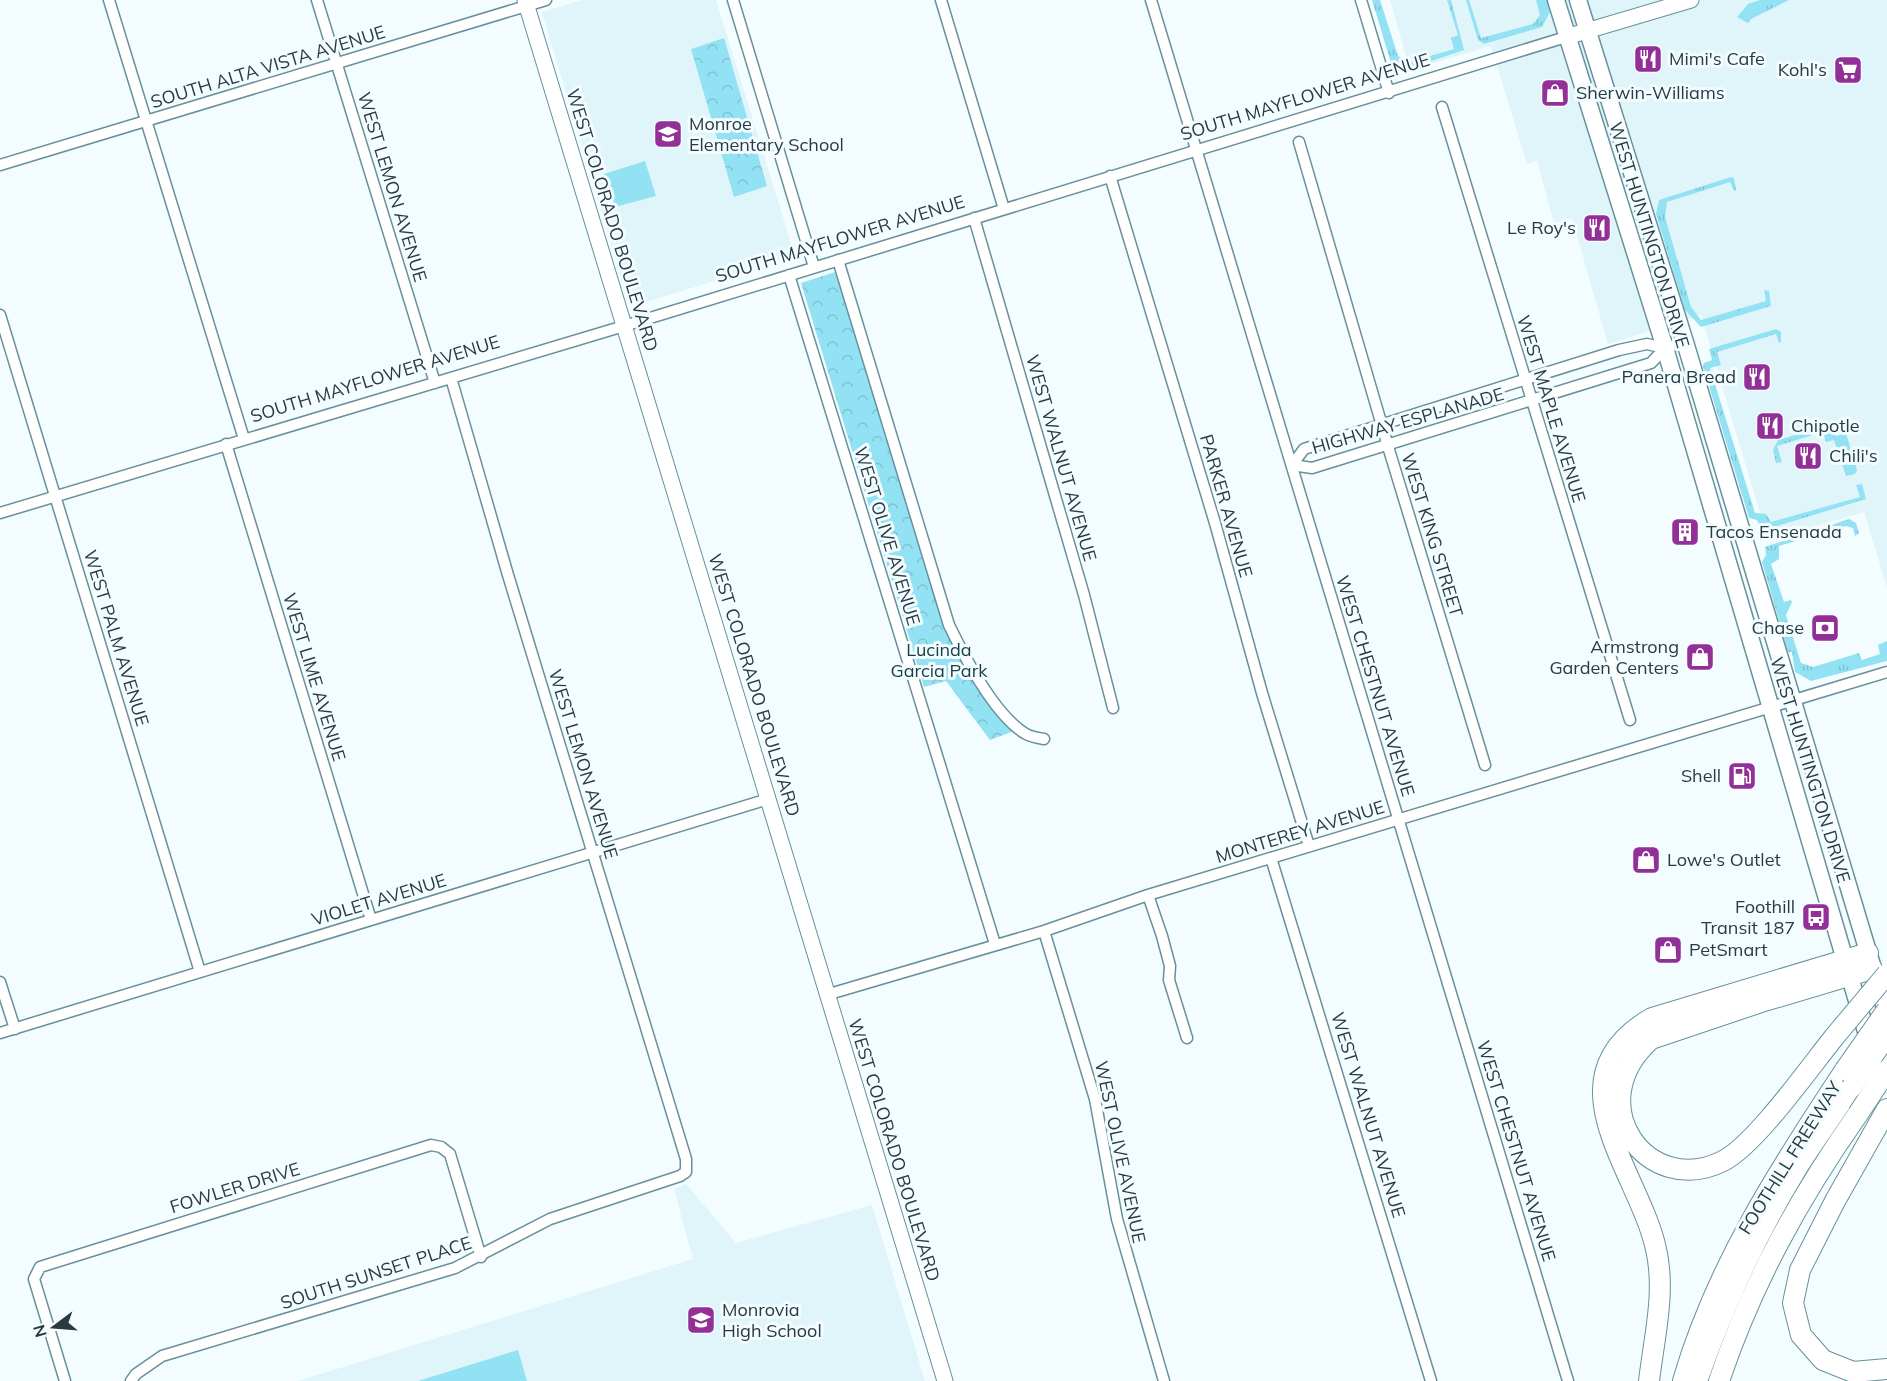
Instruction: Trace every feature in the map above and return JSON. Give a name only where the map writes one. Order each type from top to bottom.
[{"type":"highway","points":[[1848,967],[1761,1002],[1651,1039],[1632,1058],[1623,1076],[1619,1103],[1624,1124],[1635,1143],[1658,1162],[1689,1169],[1714,1165],[1733,1155],[1753,1136],[1835,1036],[1876,965]]},
{"type":"highway","points":[[1649,1381],[1660,1294],[1656,1250],[1605,1119],[1603,1086],[1610,1061],[1624,1038],[1652,1018],[1848,967],[1876,965]]},
{"type":"highway","name":"FOOTHILL FREEWAY","points":[[1719,1381],[1754,1287],[1827,1157],[1887,1010]]},
{"type":"highway","points":[[1708,1381],[1737,1303],[1767,1239],[1887,1035]]},
{"type":"highway","points":[[1698,1381],[1718,1322],[1764,1226],[1797,1168],[1852,1093],[1887,1052]]},
{"type":"highway","name":"FOOTHILL FREEWAY","points":[[1683,1381],[1713,1298],[1739,1240],[1776,1174],[1852,1093],[1887,1070]]},
{"type":"highway","points":[[1887,1109],[1867,1141],[1800,1270],[1793,1292],[1794,1314],[1807,1344],[1832,1365],[1853,1372],[1887,1369]]},
{"type":"main road","name":"WEST HUNTINGTON DRIVE","points":[[1556,0],[1665,348],[1887,1104]]},
{"type":"main road","name":"WEST HUNTINGTON DRIVE","points":[[1578,0],[1685,342],[1791,699],[1876,965],[1887,1015]]},
{"type":"street","points":[[110,0],[244,439]]},
{"type":"street","name":"WEST LEMON AVENUE","points":[[317,0],[435,383]]},
{"type":"street","name":"SOUTH ALTA VISTA AVENUE","points":[[0,165],[336,64],[526,3],[546,0]]},
{"type":"street","points":[[733,0],[814,267]]},
{"type":"street","points":[[941,0],[1004,209]]},
{"type":"street","name":"WEST CHESTNUT AVENUE","points":[[1151,0],[1568,1381]]},
{"type":"street","points":[[1361,0],[1389,93]]},
{"type":"street","name":"SOUTH MAYFLOWER AVENUE","points":[[0,513],[624,326],[1691,0]]},
{"type":"street","name":"WEST COLORADO BOULEVARD","points":[[526,3],[945,1381]]},
{"type":"street","name":"WEST MAPLE AVENUE","points":[[1442,107],[1630,720]]},
{"type":"street","name":"WEST KING STREET","points":[[1299,142],[1381,424],[1485,765]]},
{"type":"street","name":"PARKER AVENUE","points":[[1110,177],[1215,523],[1262,693],[1309,846]]},
{"type":"street","name":"WEST WALNUT AVENUE","points":[[974,218],[1084,595],[1113,708]]},
{"type":"street","name":"WEST OLIVE AVENUE","points":[[838,260],[949,625],[979,680],[996,702],[1027,735],[1044,739]]},
{"type":"street","name":"WEST OLIVE AVENUE","points":[[789,275],[995,944]]},
{"type":"street","name":"WEST PALM AVENUE","points":[[0,315],[200,972]]},
{"type":"street","name":"HIGHWAY ESPLANADE","points":[[1665,348],[1651,363],[1532,402],[1312,468],[1292,465],[1304,449],[1381,424],[1619,350],[1647,344],[1665,348],[1685,342]]},
{"type":"street","name":"WEST LEMON AVENUE","points":[[451,378],[686,1159]]},
{"type":"street","name":"WEST LIME AVENUE","points":[[226,444],[371,920]]},
{"type":"street","name":"MONTEREY AVENUE","points":[[826,995],[1044,931],[1148,895],[1704,726],[1771,708],[1791,699],[1887,672]]},
{"type":"street","name":"VIOLET AVENUE","points":[[0,1033],[768,799]]},
{"type":"street","name":"WEST WALNUT AVENUE","points":[[1271,858],[1431,1381]]},
{"type":"street","points":[[1148,895],[1162,936],[1170,966],[1170,980],[1187,1038]]},
{"type":"street","name":"WEST OLIVE AVENUE","points":[[1044,931],[1095,1099],[1117,1219],[1164,1381]]},
{"type":"street","points":[[0,982],[15,1029]]},
{"type":"street","name":"FOWLER DRIVE","points":[[65,1381],[34,1279],[40,1268],[430,1145],[441,1147],[450,1154],[481,1257]]},
{"type":"street","name":"SOUTH SUNSET PLACE","points":[[131,1381],[136,1374],[162,1356],[455,1268],[481,1257],[550,1219],[680,1176],[686,1172],[686,1159]]},
{"type":"shaded area","name":"Monroe Elementary School","points":[[582,0],[716,0],[795,256],[630,307],[542,12]]},
{"type":"shaded area","points":[[1390,0],[1887,0],[1887,587],[1864,512],[1768,540],[1701,315],[1608,344],[1572,218],[1554,223],[1537,161],[1527,164],[1491,46],[1410,70]]},
{"type":"shaded area","name":"Monrovia High School","points":[[686,1184],[736,1243],[872,1205],[925,1381],[298,1381],[693,1259],[674,1189]]},
{"type":"green space","points":[[1372,0],[1380,0],[1398,56],[1410,62],[1454,49],[1451,38],[1458,35],[1447,0],[1451,0],[1464,50],[1405,70],[1391,63]]},
{"type":"green space","points":[[1466,0],[1469,0],[1481,38],[1533,24],[1540,15],[1536,0],[1547,0],[1550,12],[1542,27],[1484,44],[1478,40]]},
{"type":"green space","points":[[1760,0],[1789,0],[1751,19],[1748,23],[1737,17],[1748,4]]},
{"type":"green space","points":[[724,38],[767,186],[734,197],[691,49]]},
{"type":"green space","points":[[645,161],[656,196],[615,207],[604,174]]},
{"type":"green space","points":[[1731,177],[1734,178],[1736,190],[1734,191],[1730,182],[1667,202],[1665,217],[1691,307],[1701,320],[1766,301],[1764,290],[1769,291],[1771,306],[1701,327],[1685,310],[1656,214],[1659,200]]},
{"type":"green space","name":"Lucinda Garcia Park","points":[[835,272],[947,625],[1017,730],[990,740],[946,681],[924,687],[801,283]]},
{"type":"green space","points":[[1776,329],[1781,332],[1781,342],[1779,343],[1776,334],[1717,352],[1721,365],[1710,368],[1755,513],[1766,514],[1771,522],[1860,497],[1856,485],[1862,484],[1866,499],[1761,531],[1757,520],[1749,518],[1703,366],[1704,363],[1712,360],[1709,349]]},
{"type":"green space","points":[[1833,424],[1836,436],[1846,433],[1857,470],[1855,474],[1846,476],[1834,440],[1826,442],[1823,432],[1777,446],[1782,462],[1776,463],[1773,450],[1778,440]]},
{"type":"green space","points":[[1849,519],[1856,523],[1859,533],[1855,536],[1853,528],[1846,526],[1779,546],[1779,559],[1771,564],[1784,602],[1791,600],[1792,602],[1786,615],[1801,663],[1813,667],[1859,653],[1862,660],[1880,654],[1878,645],[1887,641],[1887,661],[1811,681],[1795,672],[1792,652],[1788,652],[1762,562],[1766,555],[1765,547]]},
{"type":"green space","points":[[518,1350],[527,1381],[418,1381]]},
{"type":"place","name":"Mimi's Cafe","points":[[1648,59]]},
{"type":"place","name":"Kohl's","points":[[1848,70]]},
{"type":"place","name":"Sherwin-Williams","points":[[1555,93]]},
{"type":"place","name":"Monroe Elementary School","points":[[668,134]]},
{"type":"place","name":"Le Roy's","points":[[1597,228]]},
{"type":"place","name":"Panera Bread","points":[[1757,377]]},
{"type":"place","name":"Chipotle","points":[[1770,426]]},
{"type":"place","name":"Chili's","points":[[1808,456]]},
{"type":"place","name":"Tacos Ensenada","points":[[1685,532]]},
{"type":"place","name":"Chase","points":[[1825,628]]},
{"type":"place","name":"Armstrong Garden Centers","points":[[1700,657]]},
{"type":"place","name":"Shell","points":[[1742,776]]},
{"type":"place","name":"Lowe's Outlet","points":[[1646,860]]},
{"type":"place","name":"Foothill Transit 187","points":[[1816,917]]},
{"type":"place","name":"PetSmart","points":[[1668,950]]},
{"type":"place","name":"Monrovia High School","points":[[701,1320]]}]
